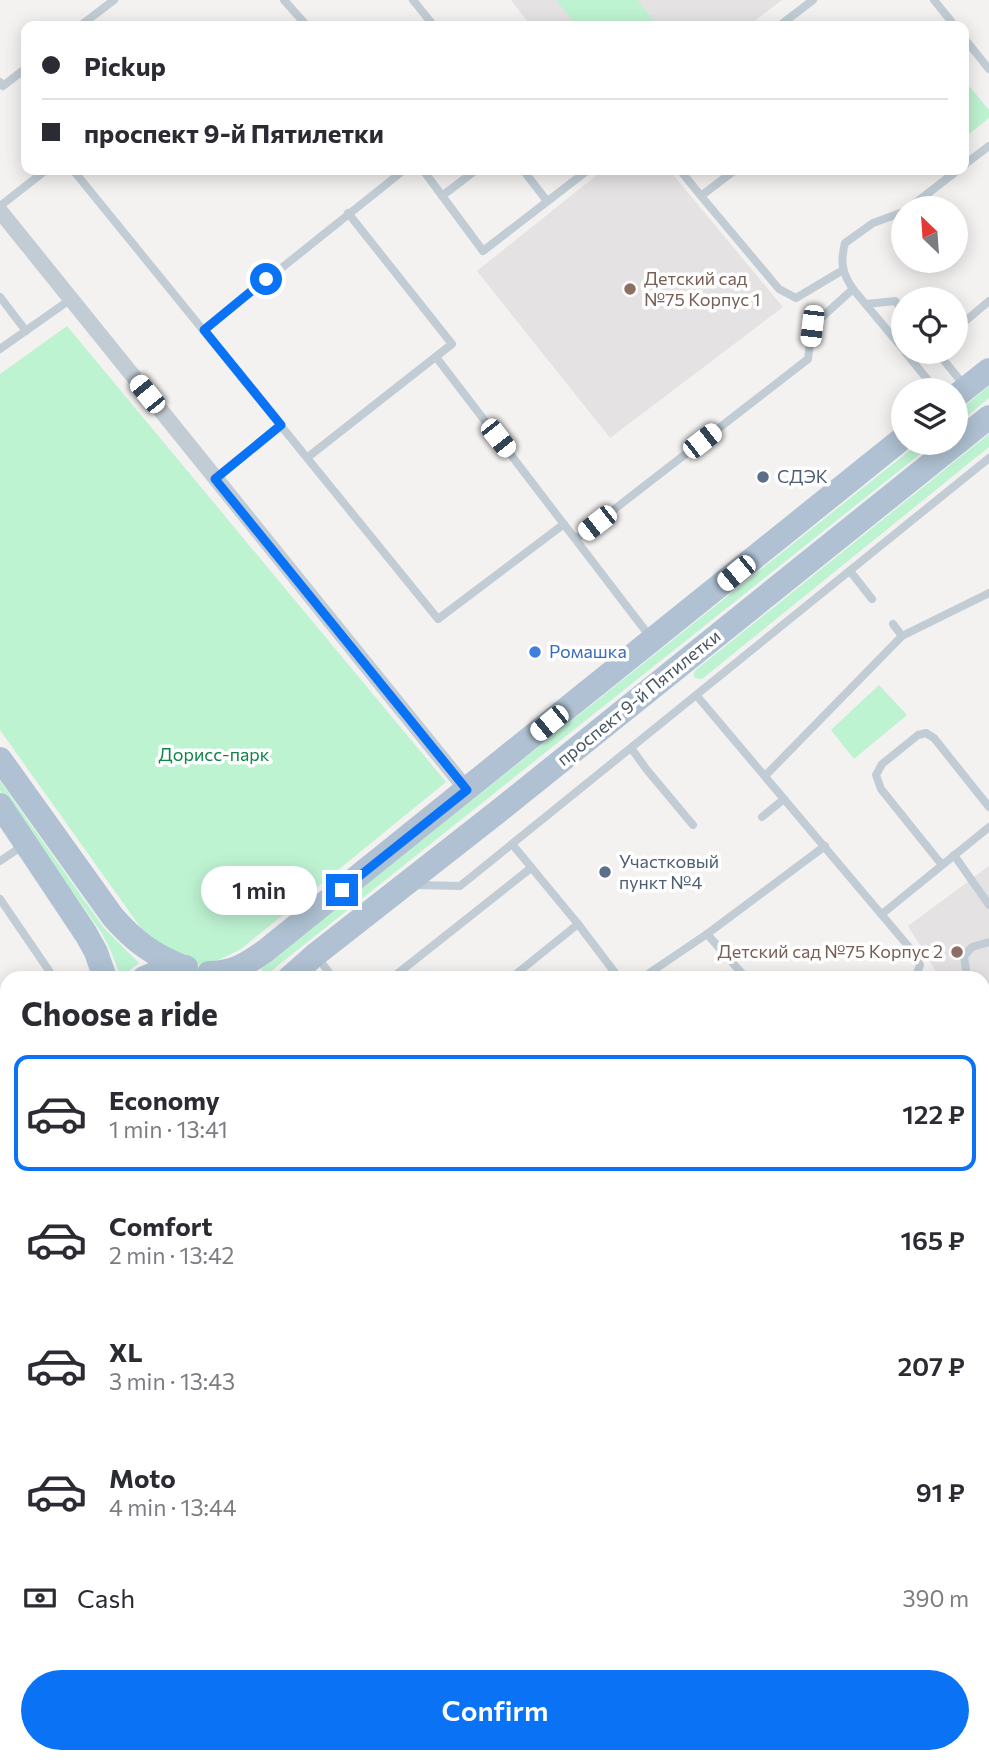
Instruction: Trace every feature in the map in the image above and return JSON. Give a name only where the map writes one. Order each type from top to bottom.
[{"type":"main road","points":[[968,386],[989,370]]},
{"type":"main road","name":"проспект 9-й Пятилетки","points":[[297,971],[989,417]]},
{"type":"main road","name":"проспект 9-й Пятилетки","points":[[230,971],[258,956],[891,448]]},
{"type":"main road","points":[[0,759],[113,917],[134,941],[155,955],[197,971]]},
{"type":"main road","points":[[0,805],[86,934],[103,971]]},
{"type":"main road","points":[[160,971],[183,967]]},
{"type":"street","points":[[0,209],[467,790]]},
{"type":"lane","points":[[87,21],[114,0]]},
{"type":"lane","points":[[284,0],[303,21]]},
{"type":"lane","points":[[413,0],[430,21]]},
{"type":"lane","points":[[786,21],[813,0]]},
{"type":"lane","points":[[934,0],[951,21]]},
{"type":"lane","points":[[969,44],[989,69]]},
{"type":"lane","points":[[0,82],[3,86],[21,75]]},
{"type":"lane","points":[[969,161],[989,146]]},
{"type":"lane","points":[[0,209],[40,175]]},
{"type":"lane","points":[[77,175],[438,618],[564,524]]},
{"type":"lane","points":[[204,330],[397,175]]},
{"type":"lane","points":[[427,175],[483,251],[581,175]]},
{"type":"lane","points":[[442,196],[469,175]]},
{"type":"lane","points":[[527,175],[547,201]]},
{"type":"lane","points":[[684,175],[779,289],[796,298],[843,270]]},
{"type":"lane","points":[[701,196],[728,175]]},
{"type":"lane","points":[[924,196],[951,175]]},
{"type":"lane","points":[[308,457],[452,344],[348,213]]},
{"type":"lane","points":[[891,216],[873,223],[845,243],[842,253],[843,270],[853,289],[891,335]]},
{"type":"lane","points":[[576,539],[808,359],[812,326],[853,289]]},
{"type":"lane","points":[[0,298],[26,331]]},
{"type":"lane","points":[[0,349],[71,299]]},
{"type":"lane","points":[[866,304],[891,301]]},
{"type":"lane","points":[[968,319],[989,302]]},
{"type":"lane","points":[[436,358],[653,640]]},
{"type":"lane","points":[[915,364],[926,378]]},
{"type":"lane","points":[[215,479],[281,425]]},
{"type":"lane","points":[[405,884],[460,886],[989,458]]},
{"type":"lane","points":[[850,571],[872,599]]},
{"type":"lane","points":[[765,776],[902,636],[989,593]]},
{"type":"lane","points":[[892,624],[902,636]]},
{"type":"lane","points":[[697,696],[914,953],[920,965],[918,971]]},
{"type":"lane","points":[[942,865],[881,789],[876,775],[882,764],[918,735],[926,733],[934,738],[989,807]]},
{"type":"lane","points":[[631,748],[646,770],[693,825]]},
{"type":"lane","points":[[762,817],[784,799]]},
{"type":"lane","points":[[882,914],[989,827]]},
{"type":"lane","points":[[0,860],[26,844]]},
{"type":"lane","points":[[512,844],[579,924],[614,971]]},
{"type":"lane","points":[[652,971],[708,934],[825,846]]},
{"type":"lane","points":[[954,855],[989,905]]},
{"type":"lane","points":[[401,971],[531,868]]},
{"type":"lane","points":[[0,899],[49,971]]},
{"type":"lane","points":[[520,971],[579,924]]},
{"type":"lane","points":[[708,934],[740,971]]},
{"type":"lane","points":[[966,971],[964,956],[972,947],[989,942]]},
{"type":"lane","points":[[315,955],[328,971]]},
{"type":"shaded area","points":[[511,0],[782,0],[755,21],[527,21]]},
{"type":"shaded area","name":"Детский сад №75 Корпус 1","points":[[597,175],[673,175],[783,307],[610,438],[477,271]]},
{"type":"shaded area","name":"Детский сад №75 Корпус 2","points":[[989,866],[989,971],[936,971],[908,926]]},
{"type":"green space","points":[[556,0],[637,0],[654,21],[573,21]]},
{"type":"green space","points":[[969,86],[989,110],[989,118],[969,134]]},
{"type":"green space","name":"Дорисс-парк","points":[[67,326],[446,782],[241,949],[207,966],[171,961],[143,931],[0,730],[0,374]]},
{"type":"green space","points":[[989,386],[989,398],[968,415],[968,403]]},
{"type":"green space","points":[[989,434],[989,447],[702,679],[695,678],[693,674],[697,669],[963,455],[968,455],[968,451]]},
{"type":"green space","points":[[904,455],[919,455],[271,971],[261,969]]},
{"type":"green space","points":[[879,685],[907,715],[854,759],[831,730]]},
{"type":"green space","points":[[0,781],[104,928],[139,963],[129,971],[119,971],[101,932],[0,790]]},
{"type":"place","name":"Детский сад №75 Корпус 1","points":[[630,289]]},
{"type":"place","name":"СДЭК","points":[[763,477]]},
{"type":"place","name":"Ромашка","points":[[535,652]]},
{"type":"place","name":"Участковый пункт №4","points":[[605,872]]},
{"type":"place","name":"Детский сад №75 Корпус 2","points":[[957,952]]},
{"type":"route","points":[[266,279],[204,330],[281,425],[215,479],[467,790],[342,890]]}]
